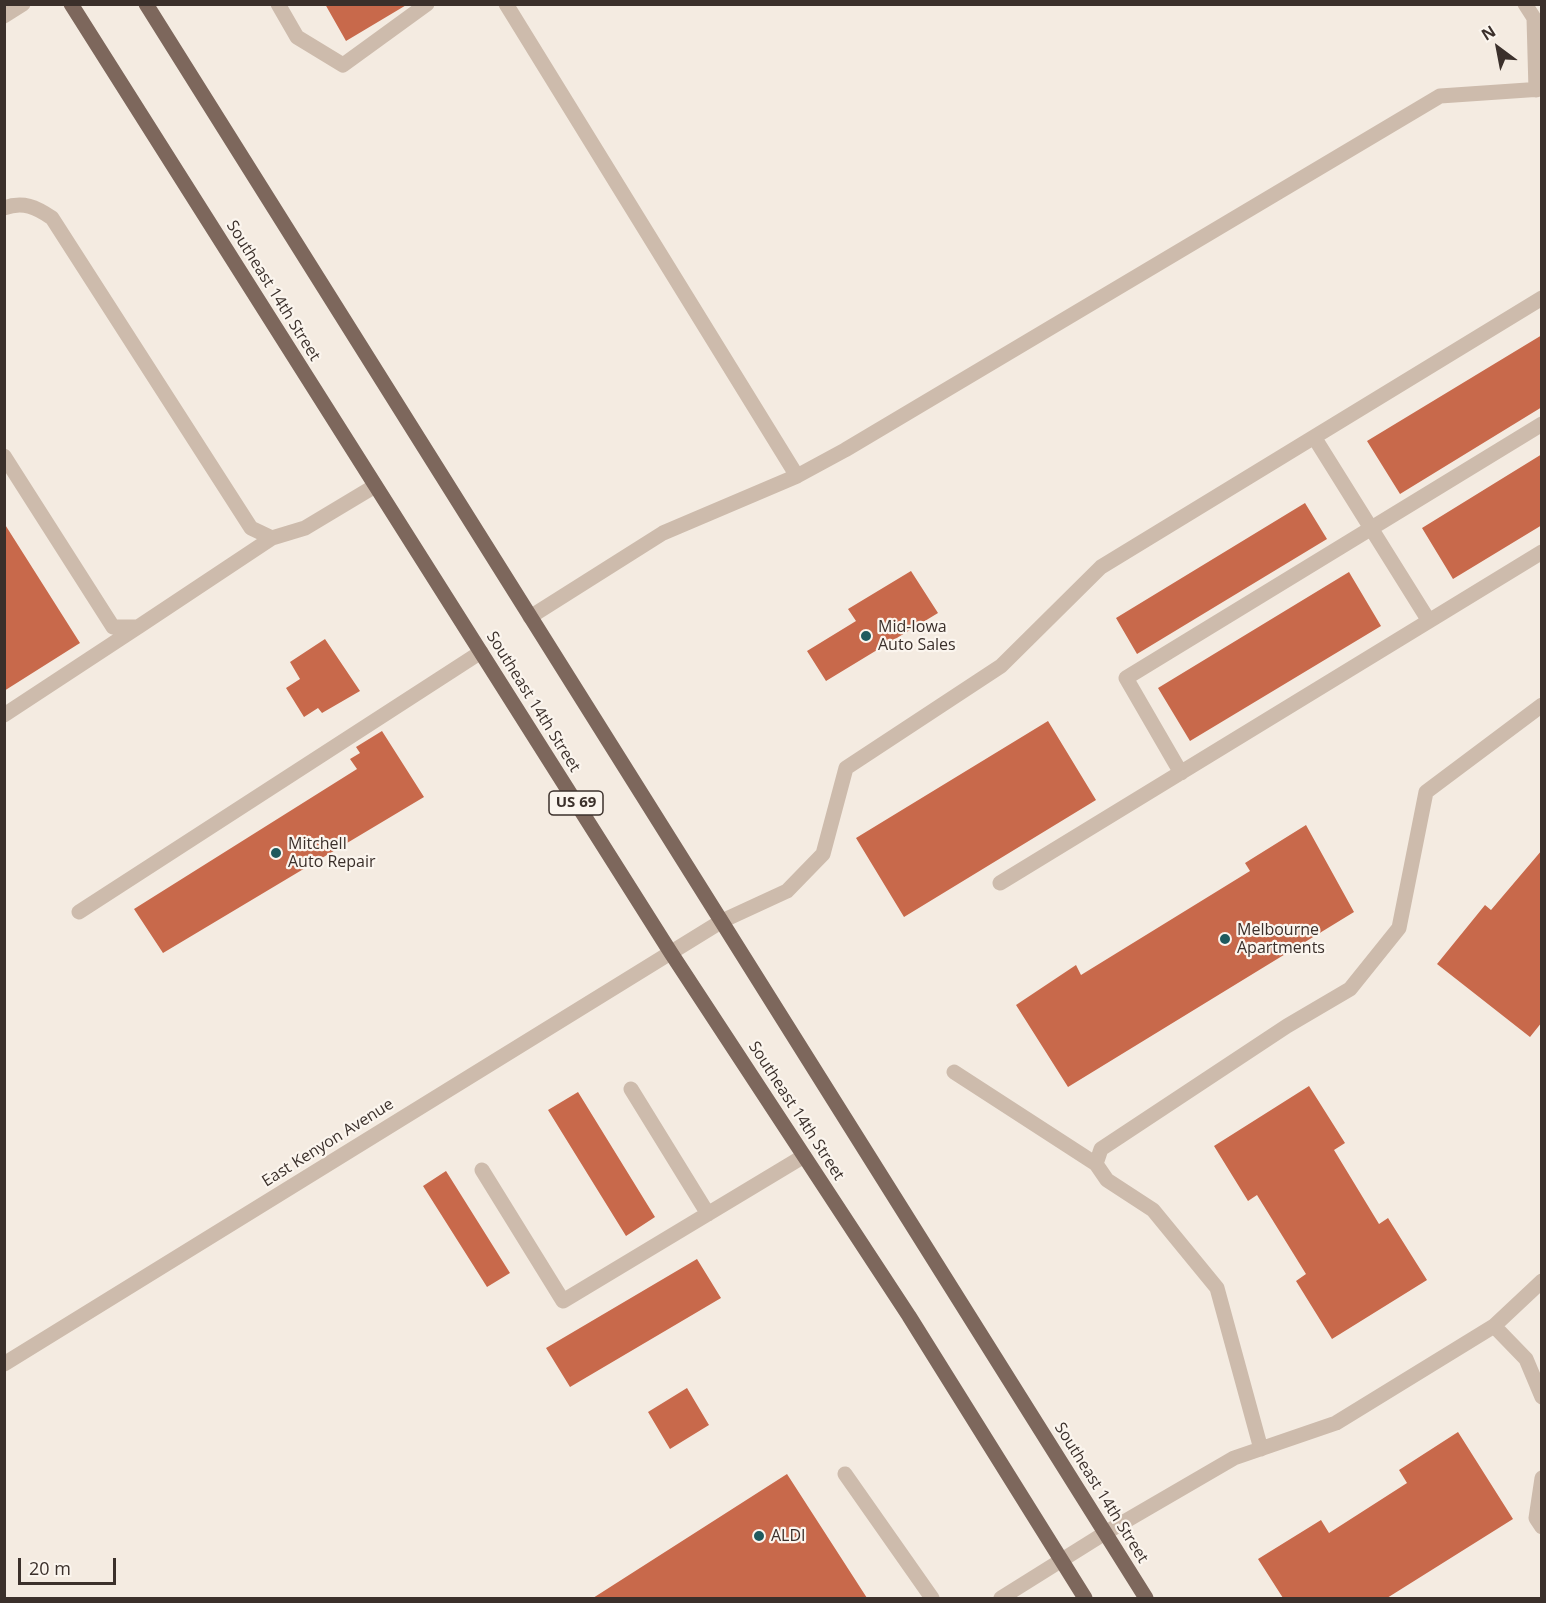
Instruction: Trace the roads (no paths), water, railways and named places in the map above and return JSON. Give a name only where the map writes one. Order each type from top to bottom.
[{"type":"main road","name":"Southeast 14th Street","points":[[71,4],[671,952],[909,1316],[1085,1599]]},
{"type":"main road","name":"Southeast 14th Street","points":[[146,4],[1146,1599]]},
{"type":"street","points":[[4,16],[23,4]]},
{"type":"street","points":[[278,4],[297,37],[343,65],[427,4]]},
{"type":"street","points":[[506,4],[797,476]]},
{"type":"street","points":[[530,617],[663,533],[797,476],[845,450],[1440,96],[1539,89],[1534,18],[1525,4]]},
{"type":"street","points":[[4,208],[23,204],[35,207],[52,218],[251,528],[272,538]]},
{"type":"street","name":"East Kenyon Avenue","points":[[4,1364],[722,921],[787,891],[823,854],[846,768],[1001,666],[1101,567],[1542,298]]},
{"type":"street","points":[[1181,773],[1125,678],[1542,424]]},
{"type":"street","points":[[1314,437],[1429,621]]},
{"type":"street","points":[[4,456],[113,627],[138,627]]},
{"type":"street","points":[[4,715],[272,538],[305,528],[375,486]]},
{"type":"street","points":[[1000,883],[1542,552]]},
{"type":"street","points":[[80,912],[481,652]]},
{"type":"street","points":[[1096,1164],[1101,1149],[1287,1026],[1350,989],[1399,928],[1426,792],[1542,705]]},
{"type":"street","points":[[954,1072],[1096,1164],[1107,1180],[1153,1210],[1217,1288],[1261,1449]]},
{"type":"street","points":[[631,1089],[708,1214]]},
{"type":"street","points":[[482,1170],[563,1301],[804,1156]]},
{"type":"street","points":[[1001,1599],[1105,1533],[1234,1458],[1336,1423],[1494,1326],[1542,1281]]},
{"type":"street","points":[[1494,1326],[1526,1359],[1542,1397]]},
{"type":"street","points":[[845,1474],[932,1599]]},
{"type":"street","points":[[1542,1478],[1536,1518],[1542,1527]]},
{"type":"place","name":"Mid-Iowa Auto Sales","points":[[866,636]]},
{"type":"place","name":"Mitchell Auto Repair","points":[[276,853]]},
{"type":"place","name":"Melbourne Apartments","points":[[1225,939]]},
{"type":"place","name":"ALDI","points":[[759,1536]]}]
